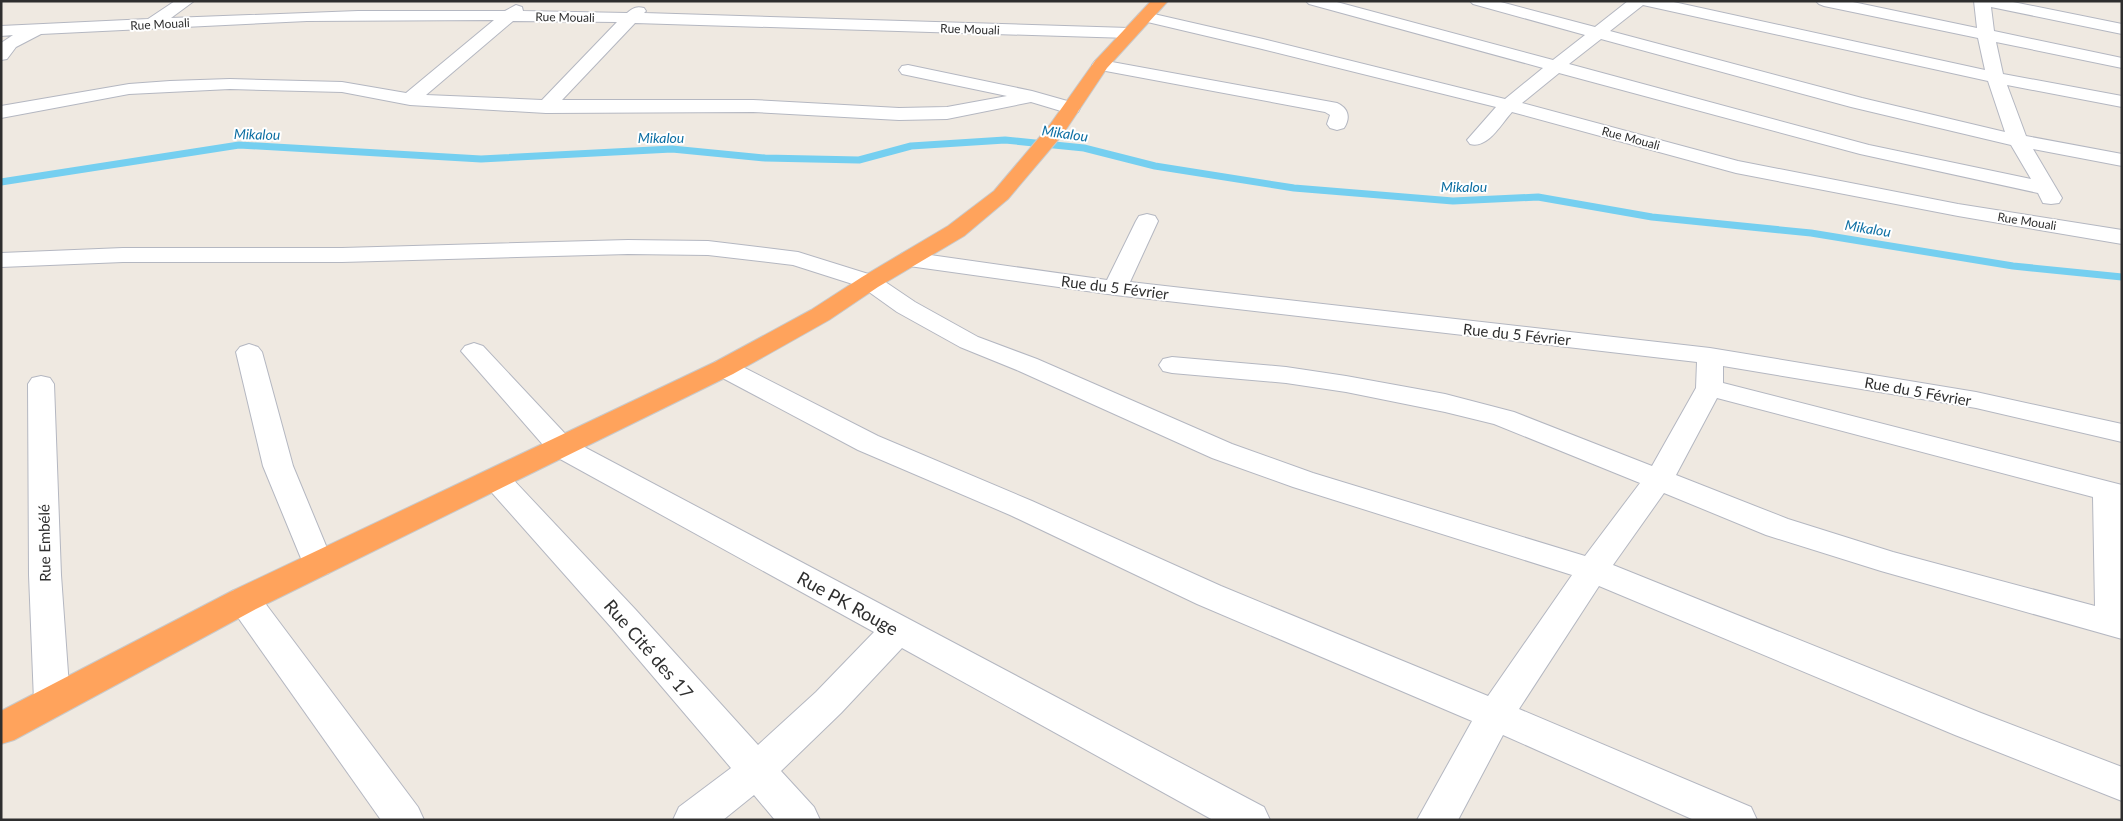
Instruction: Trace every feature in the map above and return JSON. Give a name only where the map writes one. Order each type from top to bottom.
[{"type":"highway","points":[[1,729],[244,600],[318,566],[724,368],[820,315],[870,282],[956,231],[1000,195],[1056,130],[1101,65],[1160,1]]},
{"type":"street","points":[[149,25],[186,1]]},
{"type":"street","points":[[410,99],[526,1]]},
{"type":"street","points":[[546,108],[580,69],[648,1]]},
{"type":"street","points":[[1314,1],[1867,150],[2047,189]]},
{"type":"street","points":[[1478,1],[1600,32],[1858,103],[2019,141],[2122,160]]},
{"type":"street","points":[[1477,140],[1508,105],[1558,67],[1638,1]]},
{"type":"street","points":[[1646,1],[1996,78],[2122,102]]},
{"type":"street","points":[[1824,1],[2122,63]]},
{"type":"street","points":[[2064,227],[2047,189],[2019,141],[1996,78],[1985,35],[1983,1],[2122,29]]},
{"type":"street","name":"Rue Mouali","points":[[1,31],[340,15],[631,18],[1129,34]]},
{"type":"street","name":"Rue Mouali","points":[[1145,17],[1263,44],[1508,105],[1736,167],[1949,208],[2122,237]]},
{"type":"street","points":[[1,55],[10,43],[39,30]]},
{"type":"street","points":[[1101,65],[1330,107],[1337,110],[1339,115],[1337,124]]},
{"type":"street","points":[[908,70],[1032,96],[1071,108]]},
{"type":"street","points":[[1,112],[88,95],[170,86],[230,84],[326,86],[410,99],[546,108],[708,105],[925,114],[974,109],[1032,96]]},
{"type":"street","points":[[1115,288],[1147,221]]},
{"type":"street","points":[[1,260],[124,255],[342,255],[685,247],[777,255],[818,264],[870,282],[906,307],[969,342],[1028,365],[1222,451],[1303,480],[1593,570],[1968,724],[2122,784]]},
{"type":"street","name":"Rue du 5 Février","points":[[909,259],[1115,288],[1710,356],[1976,400],[2122,433]]},
{"type":"street","name":"Rue PK Rouge","points":[[474,351],[561,447],[1250,820]]},
{"type":"street","points":[[250,352],[278,466],[318,566]]},
{"type":"street","points":[[1436,820],[1495,715],[1593,570],[1659,479],[1709,388],[1710,356]]},
{"type":"street","points":[[1172,365],[1286,375],[1346,384],[1445,403],[1504,418],[1795,533],[1892,563],[2117,624],[2115,494],[1709,388]]},
{"type":"street","points":[[724,368],[868,443],[1021,508],[1209,595],[1495,715],[1737,820]]},
{"type":"street","name":"Rue Embélé","points":[[41,384],[45,575],[52,701]]},
{"type":"street","name":"Rue Cité des 17","points":[[496,479],[623,618],[800,820]]},
{"type":"street","points":[[244,600],[404,820]]},
{"type":"street","points":[[693,820],[756,770],[845,687],[897,630]]},
{"type":"waterway","name":"Mikalou","points":[[1000,140],[1005,140]]},
{"type":"waterway","name":"Mikalou","points":[[1,182],[239,145],[481,159],[672,149],[765,158],[859,160],[911,146],[1005,140]]},
{"type":"waterway","name":"Mikalou","points":[[1005,140],[1084,148],[1155,166],[1294,188],[1453,201],[1538,197],[1652,217],[1811,233],[2013,266],[2122,277]]}]
